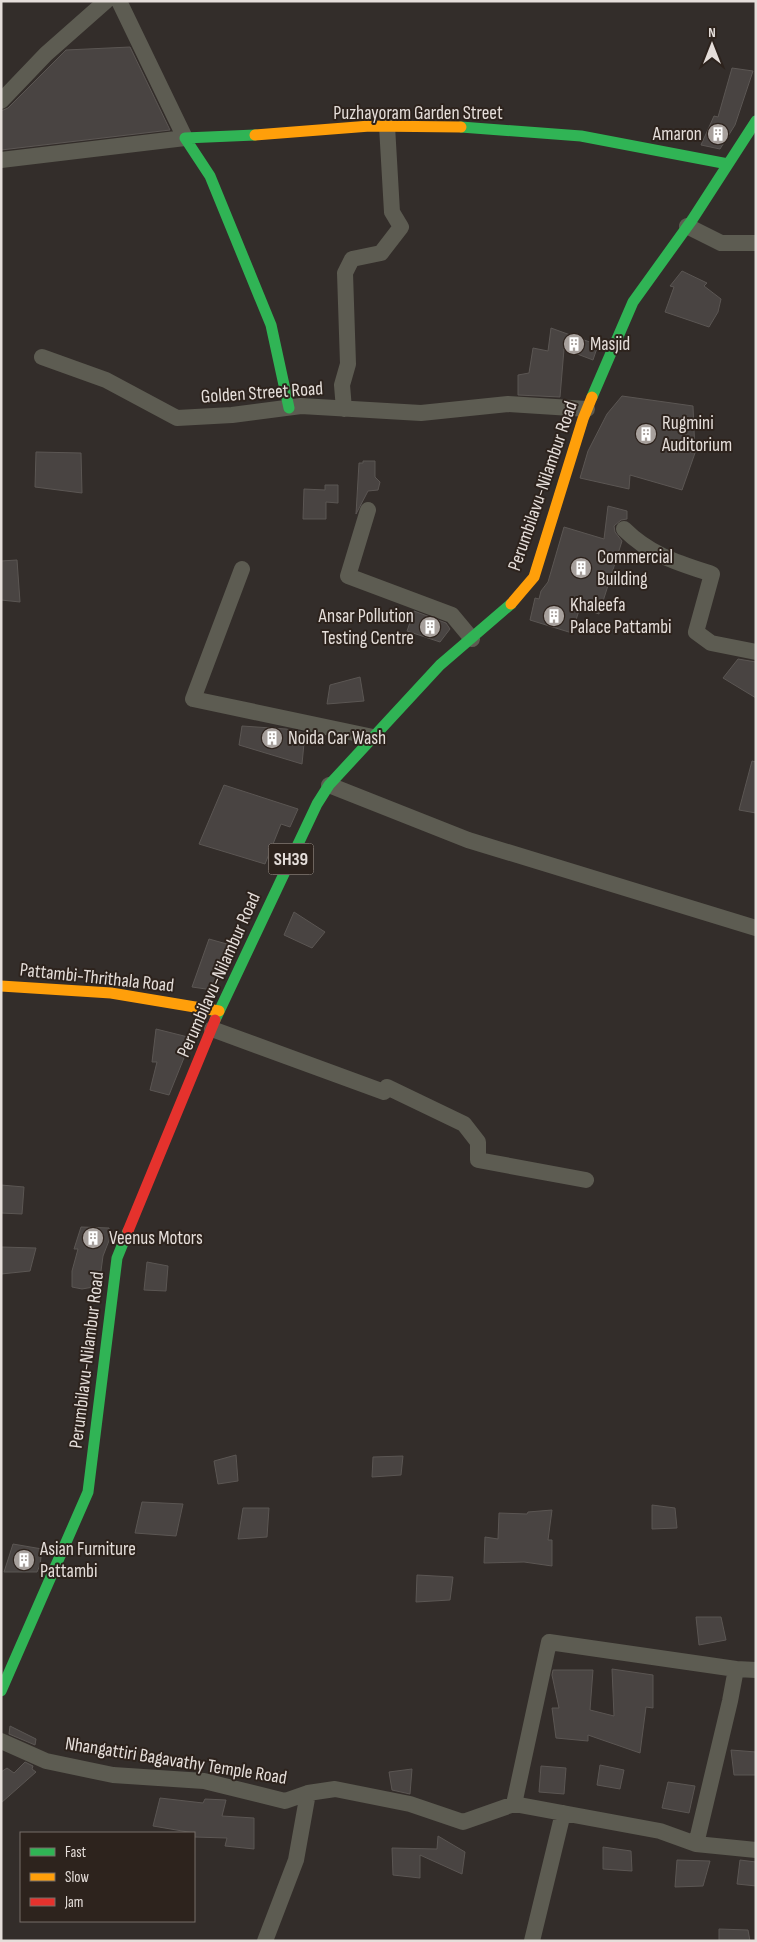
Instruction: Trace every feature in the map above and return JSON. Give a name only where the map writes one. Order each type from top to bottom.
[{"type":"main road","name":"Perumbilavu-Nilambur Road","points":[[1,1691],[88,1492],[117,1258],[219,1011],[317,804],[329,785],[440,665],[507,609],[534,577],[587,409],[633,302],[687,226],[756,120]]},
{"type":"main road","name":"Puzhayoram Garden Street","points":[[185,138],[387,126],[466,127],[581,136],[728,164]]},
{"type":"main road","points":[[185,138],[210,176],[271,325],[288,408]]},
{"type":"main road","name":"Pattambi-Thrithala Road","points":[[1,986],[111,993],[219,1011]]},
{"type":"street","points":[[1,101],[46,54],[106,1]]},
{"type":"street","points":[[1,160],[185,138],[119,1]]},
{"type":"street","points":[[344,408],[342,385],[348,364],[345,273],[352,259],[381,252],[401,227],[392,212],[387,126]]},
{"type":"street","points":[[687,226],[720,243],[756,243]]},
{"type":"street","name":"Golden Street Road","points":[[42,357],[106,380],[177,418],[232,415],[301,406],[421,413],[508,404],[587,409]]},
{"type":"street","points":[[368,510],[348,576],[452,616],[472,639]]},
{"type":"street","points":[[624,529],[638,542],[668,560],[712,574],[696,632],[711,643],[756,652]]},
{"type":"street","points":[[242,568],[193,699],[373,737]]},
{"type":"street","points":[[329,785],[468,840],[756,928]]},
{"type":"street","points":[[212,1030],[384,1092],[387,1087],[464,1124],[478,1142],[478,1160],[586,1180]]},
{"type":"street","points":[[756,1670],[736,1669],[549,1642],[514,1804],[660,1831],[696,1844],[756,1850]]},
{"type":"street","points":[[696,1844],[736,1669]]},
{"type":"street","name":"Nhangattiri Bagavathy Temple Road","points":[[1,1741],[46,1761],[113,1775],[204,1781],[284,1801],[308,1793],[335,1789],[410,1804],[463,1822],[514,1804]]},
{"type":"street","points":[[265,1941],[296,1860],[308,1793]]},
{"type":"street","points":[[532,1941],[562,1813]]},
{"type":"building","points":[[130,47],[170,130],[1,150],[1,111],[8,108],[66,50]]},
{"type":"building","points":[[732,68],[753,71],[735,125],[720,149],[701,145],[714,116],[718,117]]},
{"type":"building","points":[[682,271],[707,283],[704,286],[721,299],[718,312],[709,327],[665,312],[674,287],[670,286]]},
{"type":"building","points":[[551,328],[598,345],[593,360],[564,349],[560,397],[518,395],[518,375],[529,373],[533,348],[548,351]]},
{"type":"building","name":"Rugmini Auditorium","points":[[622,396],[693,406],[695,453],[682,490],[630,475],[629,489],[580,478],[588,451],[607,414]]},
{"type":"building","points":[[36,452],[81,453],[82,493],[35,487]]},
{"type":"building","points":[[363,461],[375,461],[375,477],[380,482],[378,490],[368,491],[356,514],[359,463],[363,463]]},
{"type":"building","points":[[325,485],[338,485],[338,503],[326,502],[326,519],[303,519],[304,489],[325,490]]},
{"type":"building","name":"Commercial Building","points":[[608,506],[627,511],[627,519],[621,520],[614,526],[615,532],[622,541],[599,614],[580,607],[572,633],[530,620],[535,598],[539,599],[541,591],[548,582],[564,527],[604,539]]},
{"type":"building","points":[[17,560],[20,602],[1,600],[1,561]]},
{"type":"building","name":"Ansar Pollution Testing Centre","points":[[414,611],[446,623],[450,629],[440,642],[407,631]]},
{"type":"building","points":[[738,659],[756,662],[756,698],[723,678]]},
{"type":"building","points":[[360,677],[364,701],[327,704],[330,685]]},
{"type":"building","name":"Noida Car Wash","points":[[242,726],[286,729],[305,733],[302,764],[239,745]]},
{"type":"building","points":[[752,761],[756,762],[756,813],[739,810]]},
{"type":"building","points":[[224,785],[298,809],[290,827],[281,824],[265,864],[199,844]]},
{"type":"building","points":[[294,912],[325,932],[312,948],[284,935]]},
{"type":"building","points":[[209,939],[234,946],[213,990],[192,987]]},
{"type":"building","points":[[156,1029],[192,1038],[169,1095],[150,1090],[157,1062],[152,1062]]},
{"type":"building","points":[[1,1185],[24,1187],[22,1214],[1,1213]]},
{"type":"building","points":[[81,1227],[109,1228],[110,1238],[103,1256],[99,1286],[82,1289],[72,1287],[72,1271],[78,1249],[74,1249]]},
{"type":"building","points":[[1,1247],[36,1248],[30,1271],[1,1274]]},
{"type":"building","points":[[147,1262],[168,1266],[166,1291],[144,1290]]},
{"type":"building","points":[[236,1455],[238,1481],[218,1484],[214,1461]]},
{"type":"building","points":[[403,1456],[401,1475],[372,1477],[373,1457]]},
{"type":"building","points":[[142,1502],[183,1504],[176,1536],[135,1533]]},
{"type":"building","points":[[652,1505],[675,1508],[677,1528],[652,1529]]},
{"type":"building","points":[[243,1508],[269,1508],[267,1537],[238,1539]]},
{"type":"building","points":[[552,1510],[548,1540],[552,1540],[552,1566],[524,1562],[484,1563],[485,1537],[498,1539],[499,1513],[527,1514],[528,1512]]},
{"type":"building","name":"Asian Furniture Pattambi","points":[[13,1544],[42,1549],[37,1572],[4,1572]]},
{"type":"building","points":[[417,1575],[453,1577],[450,1600],[416,1602]]},
{"type":"building","points":[[696,1617],[721,1617],[726,1640],[699,1645]]},
{"type":"building","points":[[612,1669],[653,1675],[653,1708],[646,1707],[640,1753],[588,1735],[588,1741],[556,1738],[552,1708],[559,1708],[552,1675],[553,1670],[593,1670],[590,1710],[614,1716]]},
{"type":"building","points":[[10,1726],[36,1739],[35,1745],[9,1734]]},
{"type":"building","points":[[731,1750],[756,1752],[756,1775],[734,1775]]},
{"type":"building","points":[[25,1762],[33,1766],[32,1769],[36,1772],[1,1803],[1,1772],[7,1768],[14,1773]]},
{"type":"building","points":[[600,1765],[624,1770],[620,1789],[597,1785]]},
{"type":"building","points":[[541,1766],[566,1768],[564,1794],[539,1792]]},
{"type":"building","points":[[412,1769],[410,1794],[392,1790],[389,1772]]},
{"type":"building","points":[[668,1782],[695,1786],[689,1813],[662,1808]]},
{"type":"building","points":[[160,1798],[203,1803],[205,1799],[226,1800],[222,1816],[254,1818],[254,1849],[225,1846],[227,1838],[195,1837],[195,1832],[153,1826]]},
{"type":"building","points":[[438,1836],[465,1852],[462,1874],[420,1855],[420,1878],[393,1875],[392,1848],[437,1849]]},
{"type":"building","points":[[603,1847],[631,1851],[632,1871],[603,1869]]},
{"type":"building","points":[[677,1860],[710,1861],[703,1886],[675,1887]]},
{"type":"building","points":[[740,1860],[756,1862],[756,1886],[737,1884]]},
{"type":"building","points":[[719,1929],[748,1930],[750,1941],[719,1941]]},
{"type":"traffic: fast","points":[[592,397],[633,302],[692,220],[756,121]]},
{"type":"traffic: fast","points":[[461,127],[581,136],[728,164]]},
{"type":"traffic: fast","points":[[255,135],[185,138],[210,176],[271,325],[289,408]]},
{"type":"traffic: fast","points":[[215,1020],[317,804],[329,785],[440,665],[511,604]]},
{"type":"traffic: fast","points":[[1,1691],[88,1492],[117,1258],[128,1231]]},
{"type":"traffic: slow","points":[[255,135],[370,126],[461,127]]},
{"type":"traffic: slow","points":[[511,604],[534,577],[583,419],[592,397]]},
{"type":"traffic: slow","points":[[1,986],[111,993],[219,1011]]},
{"type":"traffic: jam","points":[[128,1231],[215,1020]]},
{"type":"place","name":"Amaron","points":[[718,134]]},
{"type":"place","name":"Masjid","points":[[574,344]]},
{"type":"place","name":"Rugmini Auditorium","points":[[646,434]]},
{"type":"place","name":"Commercial Building","points":[[581,568]]},
{"type":"place","name":"Khaleefa Palace Pattambi","points":[[554,616]]},
{"type":"place","name":"Ansar Pollution Testing Centre","points":[[430,627]]},
{"type":"place","name":"Noida Car Wash","points":[[272,738]]},
{"type":"place","name":"Veenus Motors","points":[[93,1238]]},
{"type":"place","name":"Asian Furniture Pattambi","points":[[24,1560]]}]
